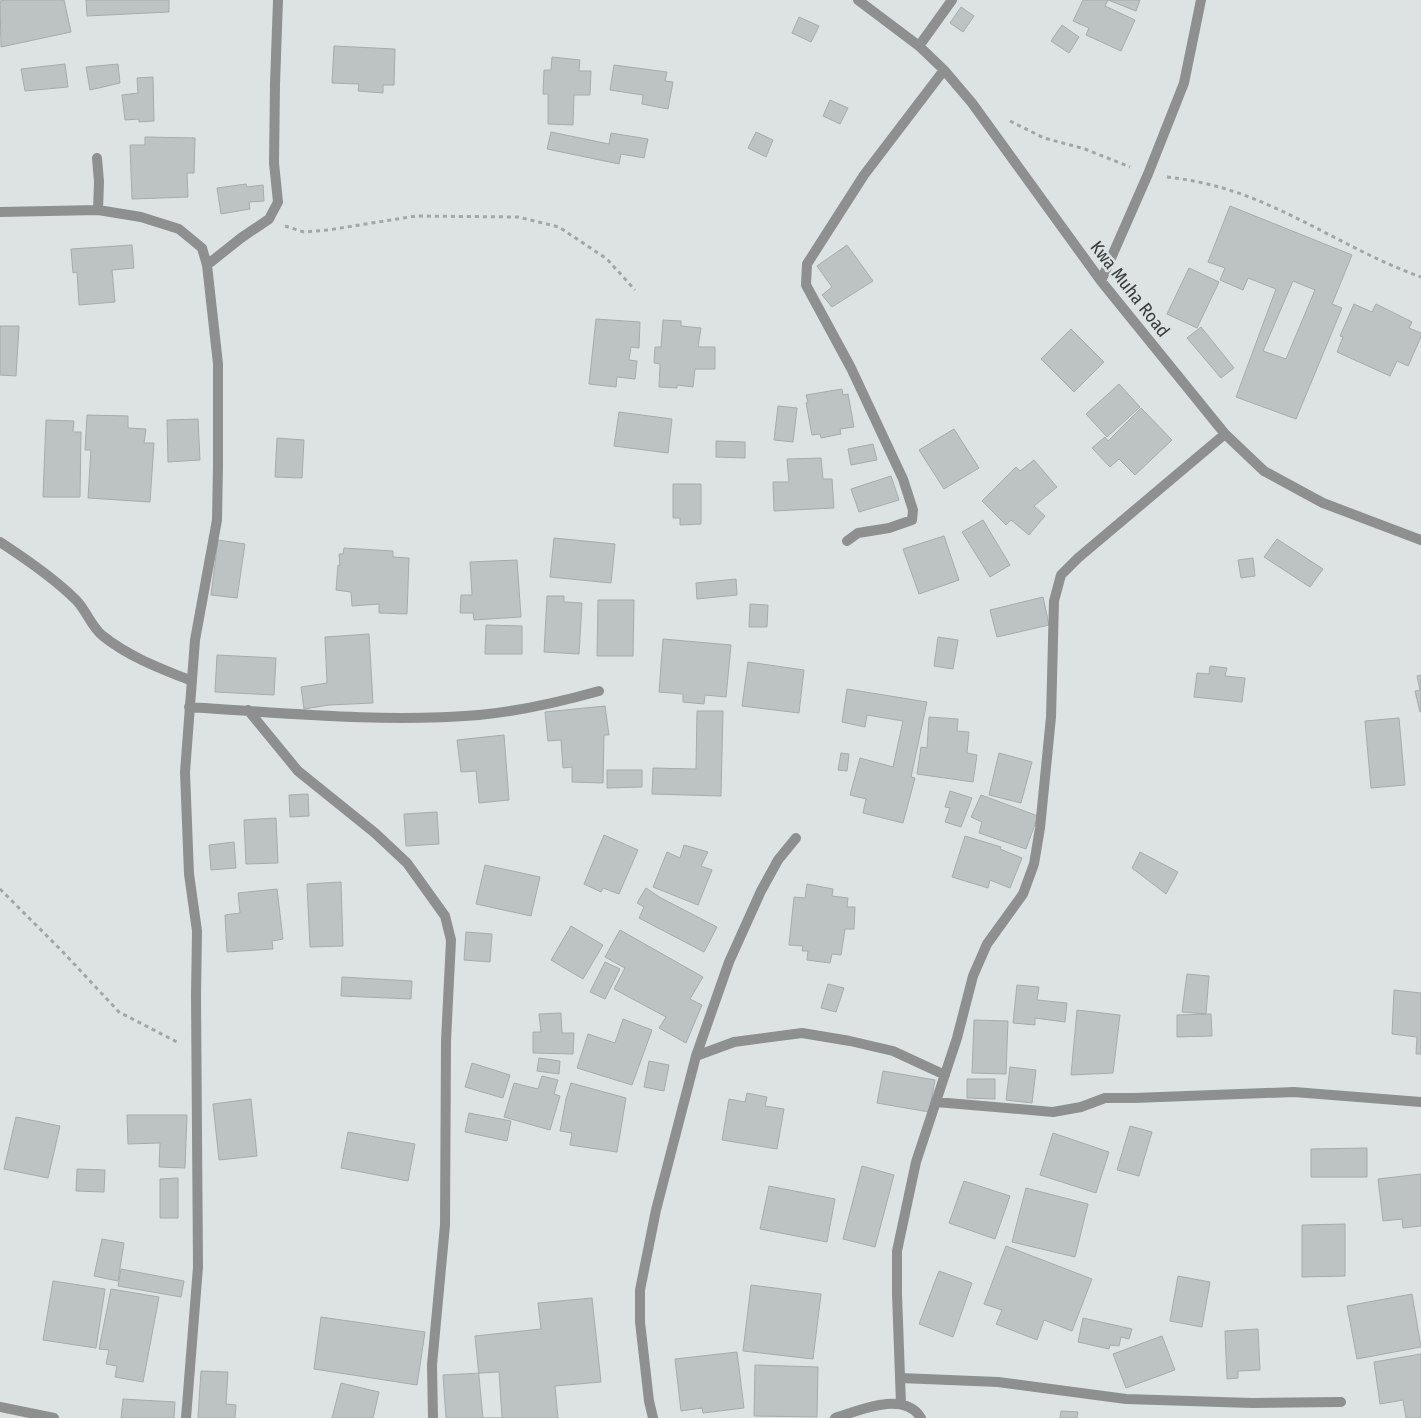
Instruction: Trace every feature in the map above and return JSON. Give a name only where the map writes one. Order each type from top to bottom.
[{"type":"street","points":[[207,264],[269,219],[278,202],[274,143],[278,0]]},
{"type":"street","name":"Kwa Muha Road","points":[[858,0],[919,46],[944,70],[972,103],[1101,281],[1225,434],[1264,471],[1323,503],[1421,540]]},
{"type":"street","points":[[919,46],[952,0]]},
{"type":"street","points":[[1101,281],[1148,174],[1184,83],[1201,0]]},
{"type":"street","points":[[847,541],[858,534],[890,528],[912,520],[913,510],[903,479],[868,402],[806,285],[807,264],[864,175],[944,70]]},
{"type":"street","points":[[96,158],[99,182],[98,210]]},
{"type":"street","points":[[0,212],[98,210],[141,217],[179,229],[202,248],[207,264],[218,364],[217,520],[195,640],[185,772],[189,874],[197,931],[198,1266],[186,1418]]},
{"type":"street","points":[[901,1404],[897,1251],[916,1162],[957,1038],[976,968],[987,944],[1023,894],[1034,864],[1040,828],[1051,717],[1054,601],[1061,575],[1078,558],[1225,434]]},
{"type":"street","points":[[0,542],[66,591],[85,611],[92,625],[103,636],[154,665],[192,681]]},
{"type":"street","points":[[190,707],[380,717],[480,714],[561,702],[599,691]]},
{"type":"street","points":[[248,710],[298,771],[375,833],[407,863],[445,916],[451,940],[446,1041],[445,1225],[432,1365],[433,1418]]},
{"type":"street","points":[[653,1418],[649,1401],[640,1322],[640,1290],[656,1210],[696,1056],[729,962],[761,891],[778,860],[796,838]]},
{"type":"street","points":[[696,1056],[734,1042],[802,1033],[893,1051],[944,1075]]},
{"type":"street","points":[[936,1102],[1053,1112],[1081,1107],[1105,1098],[1294,1092],[1421,1102]]},
{"type":"street","points":[[900,1378],[998,1382],[1126,1399],[1252,1403],[1341,1402]]},
{"type":"street","points":[[835,1418],[880,1404],[901,1404],[918,1414],[921,1418]]},
{"type":"street","points":[[0,1407],[54,1418]]},
{"type":"path","points":[[1008,120],[1044,138],[1085,149],[1148,174],[1179,178],[1231,191],[1263,203],[1394,268],[1421,277]]},
{"type":"path","points":[[269,219],[288,228],[304,232],[416,216],[518,217],[560,227],[607,260],[635,290]]},
{"type":"path","points":[[0,889],[62,951],[118,1012],[197,1053]]},
{"type":"building","points":[[64,0],[71,32],[1,47],[0,1]]},
{"type":"building","points":[[86,0],[169,0],[169,12],[87,16]]},
{"type":"building","points":[[1083,0],[1108,0],[1105,6],[1135,20],[1121,51],[1086,35],[1089,28],[1073,21]]},
{"type":"building","points":[[1108,0],[1140,0],[1136,11]]},
{"type":"building","points":[[961,7],[974,16],[963,32],[950,23]]},
{"type":"building","points":[[799,17],[819,26],[811,42],[792,33]]},
{"type":"building","points":[[1062,25],[1079,37],[1069,53],[1051,41]]},
{"type":"building","points":[[334,46],[395,49],[394,85],[383,85],[383,93],[358,91],[359,84],[332,83]]},
{"type":"building","points":[[552,57],[580,60],[579,71],[591,71],[590,95],[574,95],[573,125],[548,124],[548,94],[543,94],[544,70],[551,70]]},
{"type":"building","points":[[65,64],[68,87],[25,91],[21,69]]},
{"type":"building","points":[[118,64],[120,83],[90,90],[86,67]]},
{"type":"building","points":[[614,65],[667,72],[665,81],[673,82],[668,109],[642,104],[643,95],[610,90]]},
{"type":"building","points":[[153,77],[154,121],[139,122],[139,119],[125,120],[122,95],[138,93],[137,78]]},
{"type":"building","points":[[830,100],[848,108],[840,124],[823,116]]},
{"type":"building","points":[[551,132],[609,144],[611,133],[648,139],[644,158],[621,154],[619,164],[547,149]]},
{"type":"building","points":[[756,132],[773,140],[766,157],[748,148]]},
{"type":"building","points":[[145,137],[195,138],[194,173],[187,173],[188,197],[132,199],[130,145],[145,145]]},
{"type":"building","points":[[246,184],[247,187],[263,185],[264,201],[249,202],[250,209],[221,214],[217,188]]},
{"type":"building","points":[[1230,206],[1352,255],[1332,304],[1342,308],[1296,419],[1236,397],[1276,289],[1248,278],[1243,290],[1220,280],[1225,268],[1208,262]],"holes":[[[1293,281],[1315,290],[1286,359],[1263,351]]]},
{"type":"building","points":[[132,245],[134,268],[112,270],[115,302],[79,305],[77,272],[73,273],[71,249]]},
{"type":"building","points":[[847,245],[873,281],[832,307],[822,295],[832,287],[817,266]]},
{"type":"building","points":[[1189,268],[1219,282],[1197,328],[1167,314]]},
{"type":"building","points":[[1354,304],[1372,312],[1376,304],[1412,322],[1409,328],[1421,333],[1421,337],[1408,366],[1397,361],[1390,376],[1337,352],[1343,337],[1340,336]]},
{"type":"building","points":[[596,319],[640,322],[639,348],[631,347],[629,360],[637,361],[635,379],[617,377],[616,387],[589,384]]},
{"type":"building","points":[[663,320],[681,321],[681,326],[701,328],[698,347],[715,347],[715,369],[695,369],[693,387],[677,385],[677,388],[659,387],[660,364],[654,363],[655,347],[661,347]]},
{"type":"building","points":[[0,326],[19,326],[16,376],[0,375]]},
{"type":"building","points":[[1201,327],[1234,368],[1221,378],[1187,338]]},
{"type":"building","points":[[1071,329],[1104,362],[1074,392],[1041,359]]},
{"type":"building","points":[[1119,384],[1140,407],[1107,437],[1086,414]]},
{"type":"building","points":[[842,389],[843,395],[848,394],[854,427],[840,429],[841,434],[821,438],[820,434],[812,435],[806,395]]},
{"type":"building","points":[[778,406],[797,408],[793,442],[774,440]]},
{"type":"building","points":[[1141,408],[1172,440],[1135,475],[1119,459],[1110,467],[1092,448],[1105,437],[1108,441]]},
{"type":"building","points":[[619,412],[672,419],[668,453],[614,446]]},
{"type":"building","points":[[87,415],[128,416],[128,428],[146,429],[144,443],[154,443],[150,502],[88,498],[91,450],[85,450]]},
{"type":"building","points":[[198,419],[200,460],[168,462],[167,420]]},
{"type":"building","points":[[46,420],[74,421],[73,432],[81,432],[80,497],[43,497]]},
{"type":"building","points":[[954,429],[979,468],[944,489],[919,450]]},
{"type":"building","points":[[277,438],[304,440],[302,478],[275,477]]},
{"type":"building","points":[[716,441],[745,442],[745,458],[716,457]]},
{"type":"building","points":[[873,444],[877,460],[851,465],[848,449]]},
{"type":"building","points":[[821,458],[823,479],[832,479],[834,508],[774,511],[773,482],[789,482],[787,459]]},
{"type":"building","points":[[1034,460],[1057,487],[1034,506],[1045,516],[1029,535],[1011,520],[1006,525],[982,501],[1016,467],[1020,471]]},
{"type":"building","points":[[891,476],[899,500],[859,512],[851,489]]},
{"type":"building","points":[[673,484],[701,484],[701,524],[680,525],[680,518],[673,518]]},
{"type":"building","points":[[983,520],[1010,565],[990,577],[962,532]]},
{"type":"building","points":[[944,536],[959,580],[919,594],[903,549]]},
{"type":"building","points":[[554,538],[615,544],[611,583],[550,577]]},
{"type":"building","points":[[1277,539],[1323,569],[1310,587],[1264,557]]},
{"type":"building","points":[[218,540],[245,544],[237,598],[211,595]]},
{"type":"building","points":[[344,548],[393,551],[393,557],[409,558],[407,614],[379,613],[379,604],[352,606],[351,592],[336,590],[338,565],[340,566],[339,554],[343,554]]},
{"type":"building","points":[[1253,558],[1255,576],[1241,578],[1238,560]]},
{"type":"building","points":[[517,560],[521,617],[474,620],[473,613],[460,613],[461,595],[472,595],[470,562]]},
{"type":"building","points":[[736,579],[737,595],[697,599],[696,583]]},
{"type":"building","points":[[547,596],[564,596],[564,602],[582,603],[579,654],[544,652]]},
{"type":"building","points":[[1043,597],[1049,625],[997,637],[990,610]]},
{"type":"building","points":[[598,600],[634,600],[633,656],[597,656]]},
{"type":"building","points":[[750,604],[768,605],[767,627],[749,627]]},
{"type":"building","points":[[486,625],[522,626],[522,654],[485,654]]},
{"type":"building","points":[[369,634],[373,703],[329,705],[304,709],[301,687],[327,683],[325,637]]},
{"type":"building","points":[[938,637],[958,640],[953,669],[934,666]]},
{"type":"building","points":[[663,639],[731,645],[726,697],[705,695],[704,704],[683,702],[683,694],[659,692]]},
{"type":"building","points":[[217,655],[276,658],[274,695],[215,692]]},
{"type":"building","points":[[748,662],[804,670],[799,713],[742,706]]},
{"type":"building","points":[[1210,666],[1227,668],[1225,676],[1245,678],[1242,702],[1194,697],[1197,673],[1209,674]]},
{"type":"building","points":[[1421,675],[1420,712],[1415,691],[1420,690],[1417,676]]},
{"type":"building","points":[[847,689],[927,702],[911,777],[915,778],[903,823],[863,813],[866,799],[850,795],[860,758],[893,767],[903,721],[867,715],[865,727],[842,722]]},
{"type":"building","points":[[605,706],[609,735],[604,735],[603,783],[572,782],[572,767],[563,768],[561,740],[548,741],[545,712]]},
{"type":"building","points":[[697,711],[723,711],[721,796],[652,794],[653,768],[696,769]]},
{"type":"building","points":[[929,717],[958,719],[957,731],[969,732],[967,753],[977,755],[973,782],[917,774],[921,747],[927,748]]},
{"type":"building","points":[[1399,718],[1405,785],[1371,788],[1365,721]]},
{"type":"building","points":[[504,735],[509,800],[479,803],[476,771],[461,772],[457,740]]},
{"type":"building","points":[[841,753],[849,754],[847,771],[838,770]]},
{"type":"building","points":[[999,753],[1032,762],[1021,803],[989,795]]},
{"type":"building","points":[[607,770],[642,770],[642,787],[607,788]]},
{"type":"building","points":[[950,791],[972,798],[961,827],[945,822],[950,808],[945,807]]},
{"type":"building","points":[[308,794],[309,816],[290,817],[289,795]]},
{"type":"building","points":[[981,795],[1038,816],[1026,849],[979,833],[982,822],[971,817]]},
{"type":"building","points":[[437,812],[439,844],[406,846],[404,814]]},
{"type":"building","points":[[276,818],[278,863],[246,864],[244,820]]},
{"type":"building","points":[[604,835],[638,850],[619,894],[603,888],[601,892],[584,884]]},
{"type":"building","points":[[965,836],[1001,847],[1000,849],[1022,858],[1010,888],[990,880],[988,888],[952,877]]},
{"type":"building","points":[[234,842],[236,868],[211,870],[209,845]]},
{"type":"building","points":[[684,845],[708,852],[701,866],[712,870],[698,905],[653,887],[667,852],[680,858]]},
{"type":"building","points":[[1140,852],[1178,872],[1166,894],[1132,868]]},
{"type":"building","points":[[485,865],[540,877],[531,916],[476,904]]},
{"type":"building","points":[[341,882],[343,946],[310,947],[307,884]]},
{"type":"building","points":[[807,884],[833,889],[832,896],[848,898],[847,907],[855,907],[854,929],[845,929],[841,955],[832,954],[830,963],[807,960],[808,951],[802,951],[803,946],[789,945],[794,897],[805,898]]},
{"type":"building","points":[[646,888],[661,898],[717,927],[704,952],[639,918],[644,907],[637,903]]},
{"type":"building","points":[[277,889],[283,939],[272,941],[273,949],[227,952],[225,915],[240,913],[238,893]]},
{"type":"building","points":[[571,926],[603,945],[583,979],[551,960]]},
{"type":"building","points":[[620,930],[703,977],[690,999],[702,1005],[686,1043],[659,1028],[666,1017],[614,989],[625,968],[605,957]]},
{"type":"building","points":[[466,932],[492,934],[490,962],[464,960]]},
{"type":"building","points":[[605,962],[620,969],[605,999],[590,992]]},
{"type":"building","points":[[1187,974],[1209,976],[1206,1014],[1182,1012]]},
{"type":"building","points":[[342,977],[412,981],[411,999],[341,996]]},
{"type":"building","points":[[828,984],[844,988],[836,1012],[821,1008]]},
{"type":"building","points":[[1017,985],[1039,987],[1037,1000],[1067,1003],[1065,1022],[1035,1018],[1035,1025],[1013,1023]]},
{"type":"building","points":[[1394,990],[1421,993],[1421,1054],[1416,1054],[1417,1037],[1392,1034]]},
{"type":"building","points":[[1077,1010],[1120,1015],[1113,1073],[1071,1075]]},
{"type":"building","points":[[561,1013],[562,1033],[574,1033],[573,1054],[533,1053],[533,1032],[541,1032],[539,1014]]},
{"type":"building","points":[[1211,1014],[1212,1036],[1177,1037],[1177,1015]]},
{"type":"building","points":[[623,1019],[652,1030],[632,1085],[577,1068],[588,1034],[615,1043]]},
{"type":"building","points":[[974,1020],[1008,1021],[1006,1074],[972,1073]]},
{"type":"building","points":[[539,1058],[560,1061],[559,1074],[537,1071]]},
{"type":"building","points":[[649,1061],[669,1065],[664,1091],[644,1087]]},
{"type":"building","points":[[472,1063],[510,1075],[503,1098],[465,1087]]},
{"type":"building","points":[[1010,1067],[1036,1070],[1032,1103],[1006,1100]]},
{"type":"building","points":[[883,1071],[935,1080],[929,1112],[877,1103]]},
{"type":"building","points":[[542,1076],[558,1080],[554,1094],[560,1096],[550,1130],[504,1117],[514,1083],[538,1089]]},
{"type":"building","points":[[967,1079],[995,1079],[995,1099],[967,1098]]},
{"type":"building","points":[[571,1083],[626,1098],[617,1152],[570,1145],[572,1133],[560,1131]]},
{"type":"building","points":[[747,1093],[767,1097],[765,1106],[784,1109],[777,1149],[722,1140],[729,1099],[745,1102]]},
{"type":"building","points":[[251,1099],[257,1156],[219,1160],[213,1104]]},
{"type":"building","points":[[469,1113],[511,1121],[507,1141],[465,1132]]},
{"type":"building","points":[[127,1115],[187,1115],[185,1168],[159,1167],[160,1143],[128,1144]]},
{"type":"building","points":[[16,1117],[60,1126],[48,1178],[4,1169]]},
{"type":"building","points":[[1130,1126],[1152,1132],[1139,1176],[1117,1170]]},
{"type":"building","points":[[348,1132],[415,1144],[408,1181],[341,1168]]},
{"type":"building","points":[[1053,1133],[1109,1152],[1096,1193],[1040,1175]]},
{"type":"building","points":[[1367,1148],[1367,1177],[1311,1177],[1311,1149]]},
{"type":"building","points":[[862,1166],[894,1175],[875,1247],[843,1239]]},
{"type":"building","points":[[77,1169],[105,1170],[104,1192],[76,1191]]},
{"type":"building","points":[[1421,1174],[1421,1226],[1403,1228],[1402,1219],[1383,1221],[1378,1179]]},
{"type":"building","points":[[178,1178],[178,1218],[160,1218],[160,1179]]},
{"type":"building","points":[[964,1181],[1010,1196],[995,1239],[949,1223]]},
{"type":"building","points":[[769,1186],[835,1199],[827,1242],[760,1229]]},
{"type":"building","points":[[1026,1188],[1088,1204],[1075,1257],[1012,1242]]},
{"type":"building","points":[[1345,1224],[1345,1276],[1302,1277],[1302,1225]]},
{"type":"building","points":[[102,1239],[124,1243],[118,1281],[94,1276]]},
{"type":"building","points":[[1006,1246],[1092,1279],[1072,1331],[1044,1320],[1037,1340],[996,1324],[1002,1310],[984,1304]]},
{"type":"building","points":[[121,1269],[184,1281],[181,1297],[118,1286]]},
{"type":"building","points":[[939,1271],[972,1283],[953,1337],[919,1324]]},
{"type":"building","points":[[1178,1276],[1210,1282],[1202,1327],[1170,1321]]},
{"type":"building","points":[[53,1281],[105,1289],[96,1348],[43,1340]]},
{"type":"building","points":[[751,1285],[821,1294],[813,1359],[743,1351]]},
{"type":"building","points":[[111,1289],[159,1297],[143,1382],[115,1377],[117,1366],[106,1364],[109,1350],[99,1349]]},
{"type":"building","points":[[1412,1294],[1421,1347],[1357,1359],[1347,1306]]},
{"type":"building","points":[[592,1298],[601,1382],[555,1386],[558,1418],[483,1418],[475,1336],[541,1329],[538,1303]]},
{"type":"building","points":[[321,1317],[425,1332],[417,1385],[314,1369]]},
{"type":"building","points":[[1083,1318],[1132,1329],[1129,1339],[1121,1337],[1119,1346],[1110,1345],[1109,1349],[1078,1342]]},
{"type":"building","points":[[1258,1329],[1260,1370],[1238,1371],[1238,1378],[1227,1379],[1225,1331]]},
{"type":"building","points":[[1162,1336],[1175,1370],[1126,1388],[1113,1354]]},
{"type":"building","points":[[737,1352],[744,1408],[703,1413],[702,1408],[681,1411],[675,1359]]},
{"type":"building","points":[[1421,1354],[1421,1418],[1406,1418],[1403,1400],[1380,1404],[1374,1362]]},
{"type":"building","points":[[755,1365],[818,1367],[817,1417],[754,1416]]},
{"type":"building","points":[[201,1371],[228,1372],[226,1404],[236,1405],[235,1418],[198,1418]]},
{"type":"building","points":[[499,1372],[502,1418],[446,1418],[443,1375]]},
{"type":"building","points":[[341,1383],[379,1392],[373,1418],[332,1418]]},
{"type":"building","points":[[123,1399],[175,1402],[174,1418],[121,1418]]},
{"type":"building","points":[[1061,1411],[1078,1412],[1077,1418],[1060,1418]]}]
